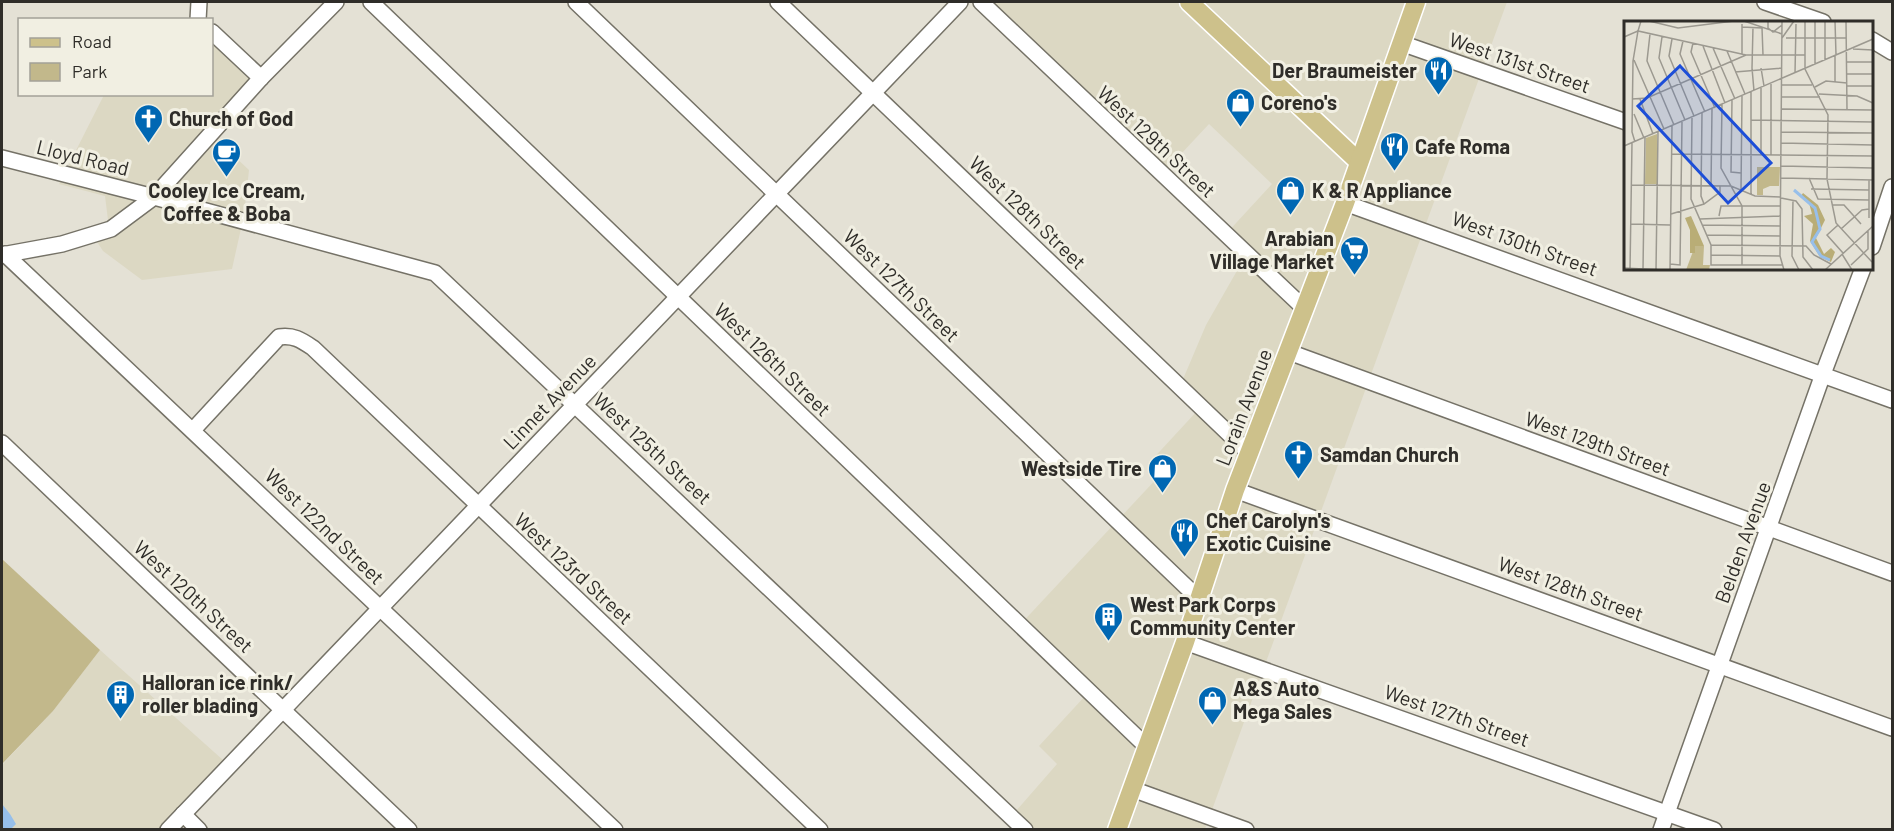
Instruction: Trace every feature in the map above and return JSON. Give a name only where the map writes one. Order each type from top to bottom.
[{"type":"main road","points":[[1189,2],[1359,162]]},
{"type":"main road","name":"Lorain Avenue","points":[[1117,830],[1185,642],[1235,490],[1345,203],[1416,2]]},
{"type":"street","points":[[198,18],[199,2]]},
{"type":"street","points":[[3,255],[62,244],[111,228],[154,197],[261,78],[336,2]]},
{"type":"street","name":"West 126th Street","points":[[371,2],[1146,746]]},
{"type":"street","name":"West 127th Street","points":[[576,2],[1199,599]]},
{"type":"street","name":"West 128th Street","points":[[778,2],[1249,453]]},
{"type":"street","name":"Linnet Avenue","points":[[168,830],[960,2]]},
{"type":"street","name":"West 129th Street","points":[[981,2],[1305,309]]},
{"type":"street","points":[[1765,2],[1820,21]]},
{"type":"street","points":[[213,33],[261,78]]},
{"type":"street","points":[[1873,41],[1893,52]]},
{"type":"street","name":"West 131st Street","points":[[1401,43],[1624,121]]},
{"type":"street","name":"Lloyd Road","points":[[2,158],[154,197]]},
{"type":"street","points":[[1873,244],[1893,187]]},
{"type":"street","name":"West 125th Street","points":[[154,197],[435,273],[1025,830]]},
{"type":"street","name":"West 130th Street","points":[[1345,203],[1893,400]]},
{"type":"street","name":"West 122nd Street","points":[[3,255],[193,430],[615,830]]},
{"type":"street","name":"Belden Avenue","points":[[1661,830],[1862,270]]},
{"type":"street","name":"West 123rd Street","points":[[193,430],[279,337],[290,335],[299,338],[313,348],[820,830]]},
{"type":"street","name":"West 129th Street","points":[[1289,352],[1893,573]]},
{"type":"street","name":"West 120th Street","points":[[2,443],[409,830]]},
{"type":"street","name":"West 128th Street","points":[[1235,490],[1893,728]]},
{"type":"street","name":"West 127th Street","points":[[1185,642],[1714,830]]},
{"type":"street","points":[[1132,789],[1246,830]]},
{"type":"street","points":[[183,814],[199,830]]},
{"type":"shaded area","points":[[990,2],[1507,2],[1205,829],[1020,829],[1009,819],[1057,764],[1039,746],[1086,695],[1017,628],[1160,475],[1149,463],[1198,410],[1178,391],[1206,325],[1246,255],[1225,235],[1272,184],[1209,124],[1166,170]]},
{"type":"shaded area","points":[[213,43],[261,88],[215,138],[249,170],[244,215],[232,269],[142,280],[103,251],[90,231],[108,220],[105,196],[59,184],[103,96],[213,96]]},
{"type":"shaded area","points":[[100,650],[233,769],[176,829],[2,830],[2,765],[53,711]]},
{"type":"green space","points":[[2,559],[100,650],[53,711],[2,764]]},
{"type":"water","points":[[2,804],[16,824],[11,829],[2,829]]},
{"type":"place","name":"Der Braumeister","points":[[1438,96]]},
{"type":"place","name":"Coreno's","points":[[1240,128]]},
{"type":"place","name":"Church of God","points":[[148,144]]},
{"type":"place","name":"Cafe Roma","points":[[1394,172]]},
{"type":"place","name":"Cooley Ice Cream, Coffee & Boba","points":[[227,178]]},
{"type":"place","name":"K & R Appliance","points":[[1291,216]]},
{"type":"place","name":"Arabian Village Market","points":[[1355,276]]},
{"type":"place","name":"Samdan Church","points":[[1299,480]]},
{"type":"place","name":"Westside Tire","points":[[1163,494]]},
{"type":"place","name":"Chef Carolyn's Exotic Cuisine","points":[[1185,558]]},
{"type":"place","name":"West Park Corps Community Center","points":[[1109,642]]},
{"type":"place","name":"Halloran ice rink/ roller blading","points":[[121,720]]},
{"type":"place","name":"A&S Auto Mega Sales","points":[[1212,726]]}]
